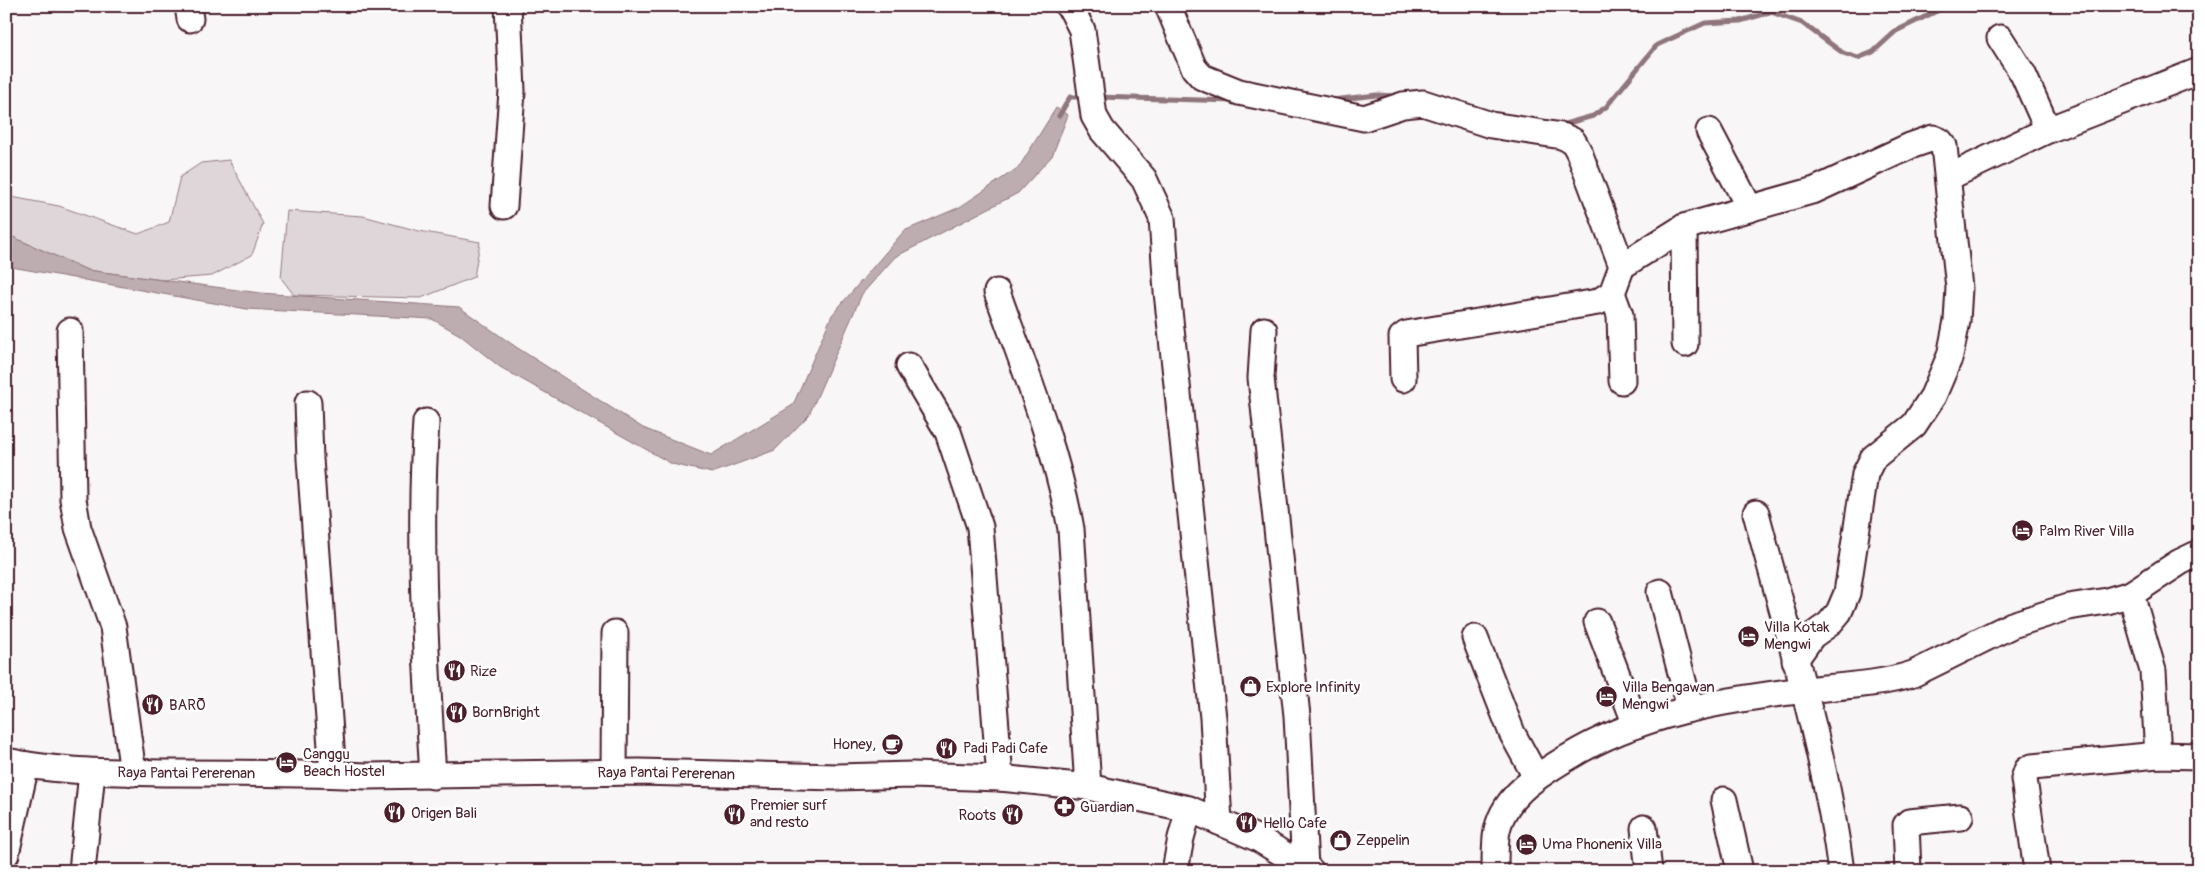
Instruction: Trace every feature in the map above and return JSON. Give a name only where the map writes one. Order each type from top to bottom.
[{"type":"street","points":[[504,206],[512,91],[508,6]]},
{"type":"street","points":[[1168,6],[1194,68],[1202,77],[1239,92],[1364,118],[1403,105],[1423,104],[1491,125],[1562,136],[1572,141],[1580,152],[1622,266]]},
{"type":"street","points":[[1072,7],[1082,30],[1094,116],[1102,130],[1144,179],[1162,218],[1167,292],[1212,718],[1220,822]]},
{"type":"street","points":[[2000,38],[2023,74],[2048,130]]},
{"type":"street","points":[[1949,178],[2048,130],[2199,71]]},
{"type":"street","points":[[1709,131],[1750,209]]},
{"type":"street","points":[[1403,380],[1401,352],[1402,337],[1406,334],[1598,302],[1612,293],[1622,266],[1684,227],[1815,190],[1910,146],[1933,138],[1940,141],[1944,146],[1949,178],[1950,210],[1959,288],[1957,321],[1950,356],[1933,396],[1914,425],[1873,458],[1868,465],[1865,474],[1847,593],[1839,612],[1829,624],[1812,636],[1795,660]]},
{"type":"street","points":[[1684,227],[1685,344]]},
{"type":"street","points":[[997,292],[1055,455],[1071,529],[1088,787]]},
{"type":"street","points":[[1612,293],[1620,315],[1622,381]]},
{"type":"street","points":[[70,330],[73,499],[78,528],[113,626],[133,773]]},
{"type":"street","points":[[1264,330],[1261,378],[1297,716],[1308,869]]},
{"type":"street","points":[[909,366],[948,432],[980,527],[1000,778]]},
{"type":"street","points":[[308,403],[310,459],[333,774]]},
{"type":"street","points":[[426,422],[422,502],[424,617],[433,776]]},
{"type":"street","points":[[1756,513],[1804,690],[1834,822],[1840,871]]},
{"type":"street","points":[[1495,871],[1496,835],[1502,818],[1522,787],[1581,749],[1611,734],[1690,708],[1804,690],[1895,679],[1913,674],[2012,624],[2068,607],[2107,601],[2131,594],[2180,562],[2199,553]]},
{"type":"street","points":[[1660,592],[1690,708]]},
{"type":"street","points":[[2131,594],[2153,671],[2158,755]]},
{"type":"street","points":[[1597,622],[1636,725]]},
{"type":"street","points":[[614,772],[615,633]]},
{"type":"street","points":[[1475,638],[1512,733],[1536,777]]},
{"type":"street","points":[[2037,871],[2024,779],[2027,770],[2032,767],[2158,755],[2199,756]]},
{"type":"street","points":[[6,854],[16,763]]},
{"type":"street","name":"Raya Pantai Pererenan","points":[[16,763],[92,772],[133,773],[433,776],[614,772],[837,776],[912,775],[1000,778],[1088,787],[1189,810],[1259,839],[1308,869]]},
{"type":"street","points":[[82,871],[92,772]]},
{"type":"street","points":[[1724,800],[1740,871]]},
{"type":"street","points":[[1175,871],[1181,838],[1189,810]]},
{"type":"street","points":[[1908,871],[1906,825],[1909,822],[1960,817]]},
{"type":"street","points":[[1644,828],[1649,871]]},
{"type":"shaded area","points":[[1056,108],[1068,115],[1052,156],[1018,193],[895,257],[862,294],[809,415],[775,450],[712,473],[672,464],[500,367],[460,335],[432,319],[247,309],[6,266],[6,234],[87,270],[260,293],[459,307],[516,347],[643,428],[711,455],[793,405],[832,315],[904,231],[960,207],[1019,167]]},
{"type":"shaded area","points":[[229,160],[263,224],[252,255],[212,276],[163,280],[87,270],[6,234],[6,196],[59,206],[138,234],[169,222],[180,177],[201,163]]},
{"type":"shaded area","points":[[287,211],[363,216],[419,231],[480,242],[474,277],[421,298],[294,295],[281,278]]},
{"type":"waterway","points":[[1561,125],[1593,116],[1606,107],[1657,45],[1705,23],[1740,21],[1771,12],[1802,23],[1843,53],[1858,58],[1873,52],[1896,31],[1947,6]]},
{"type":"waterway","points":[[1332,100],[1377,95],[1396,96]]},
{"type":"waterway","points":[[1059,116],[1070,97],[1084,97]]},
{"type":"waterway","points":[[1097,97],[1234,101]]},
{"type":"place","name":"Palm River Villa","points":[[2023,531]]},
{"type":"place","name":"Villa Kotak Mengwi","points":[[1748,636]]},
{"type":"place","name":"Rize","points":[[454,671]]},
{"type":"place","name":"Explore Infinity","points":[[1250,687]]},
{"type":"place","name":"Villa Bengawan Mengwi","points":[[1606,696]]},
{"type":"place","name":"BARŌ","points":[[153,705]]},
{"type":"place","name":"BornBright","points":[[456,712]]},
{"type":"place","name":"Honey,","points":[[892,744]]},
{"type":"place","name":"Padi Padi Cafe","points":[[947,748]]},
{"type":"place","name":"Canggu Beach Hostel","points":[[287,763]]},
{"type":"place","name":"Guardian","points":[[1064,807]]},
{"type":"place","name":"Origen Bali","points":[[395,813]]},
{"type":"place","name":"Premier surf and resto","points":[[734,814]]},
{"type":"place","name":"Roots","points":[[1012,815]]},
{"type":"place","name":"Hello Cafe","points":[[1247,823]]},
{"type":"place","name":"Zeppelin","points":[[1340,840]]},
{"type":"place","name":"Uma Phonenix Villa","points":[[1526,844]]}]
